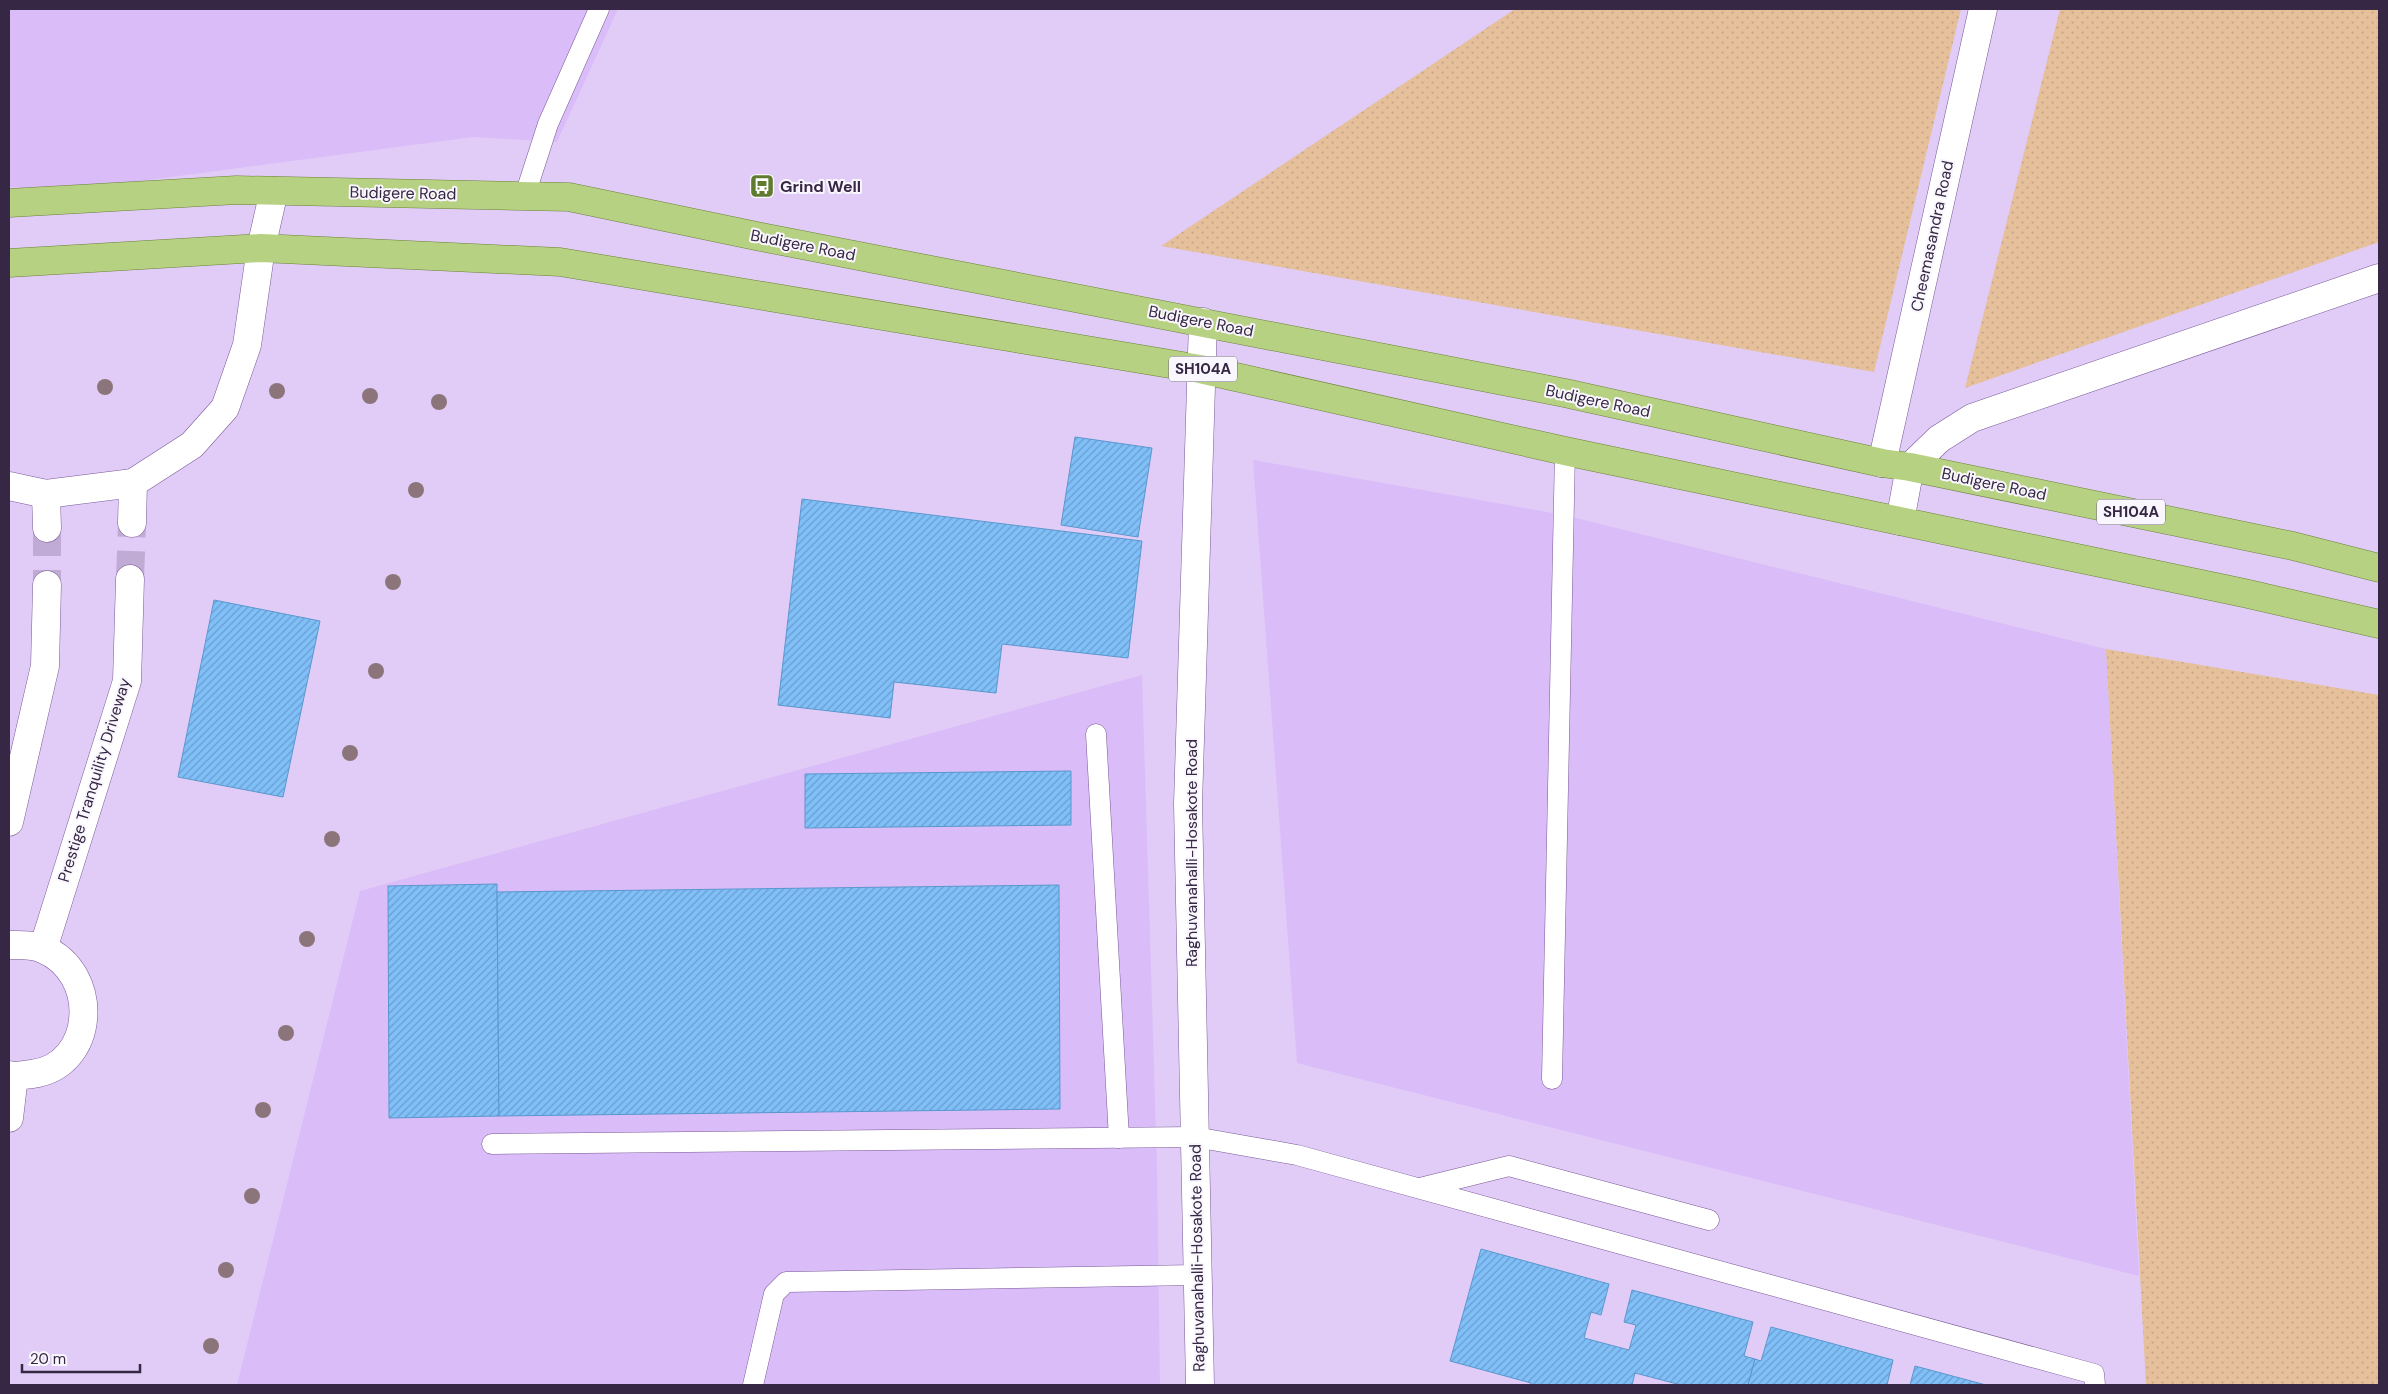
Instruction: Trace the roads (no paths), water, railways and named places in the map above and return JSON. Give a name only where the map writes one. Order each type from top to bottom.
[{"type":"main road","name":"Budigere Road","points":[[9,203],[237,190],[569,197],[762,237],[1565,393],[1882,463],[1910,467],[2293,546],[2379,568]]},
{"type":"main road","name":"SH104A","points":[[9,263],[261,248],[560,262],[1200,369],[1565,451],[2244,593],[2379,624]]},
{"type":"street","name":"Cheemasandra Road","points":[[1882,463],[1983,9]]},
{"type":"street","points":[[9,486],[46,494],[133,483],[192,445],[225,408],[247,345],[261,248],[274,191]]},
{"type":"street","points":[[1900,521],[1910,467],[1939,439],[1972,418],[2379,278]]},
{"type":"street","name":"Raghuvanahalli-Hosakote Road","points":[[1200,1385],[1188,804],[1200,369],[1203,322]]},
{"type":"street","points":[[132,523],[133,483]]},
{"type":"street","points":[[46,494],[47,528]]},
{"type":"street","name":"Prestige Tranquility Driveway","points":[[43,949],[126,681],[130,579]]},
{"type":"street","points":[[9,822],[45,666],[47,584]]},
{"type":"street","points":[[9,945],[25,945],[43,949],[65,963],[80,985],[85,1011],[80,1037],[64,1059],[41,1073],[12,1076],[9,1118]]},
{"type":"lane","points":[[525,195],[548,124],[598,9]]},
{"type":"lane","points":[[1552,1079],[1565,451]]},
{"type":"lane","points":[[1096,734],[1119,1138]]},
{"type":"lane","points":[[492,1144],[1195,1137],[1297,1156],[2094,1374],[2095,1385]]},
{"type":"lane","points":[[1418,1188],[1509,1166],[1709,1220]]},
{"type":"lane","points":[[753,1385],[774,1294],[786,1282],[1198,1275]]},
{"type":"tunnel","points":[[130,579],[132,523]]},
{"type":"tunnel","points":[[47,528],[47,585]]},
{"type":"place","name":"Grind Well","points":[[762,186]]}]
